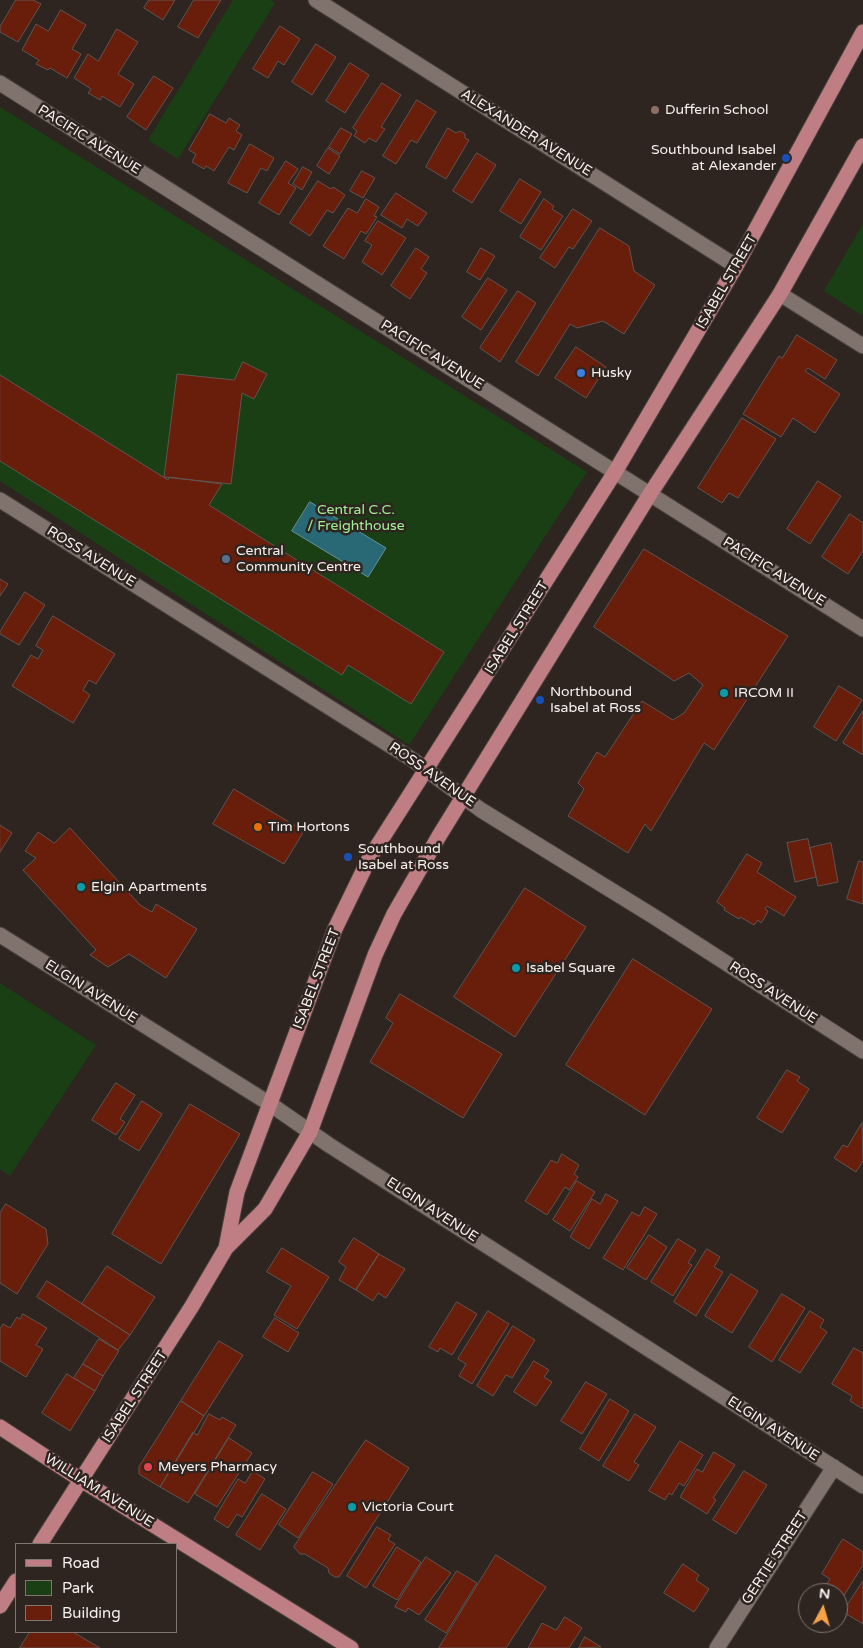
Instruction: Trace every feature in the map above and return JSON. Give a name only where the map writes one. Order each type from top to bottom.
[{"type":"main road","name":"ISABEL STREET","points":[[226,1248],[237,1192],[340,921],[369,859],[615,472],[736,266],[863,32]]},
{"type":"main road","name":"ISABEL STREET","points":[[41,1543],[192,1306],[226,1248],[265,1209],[310,1132],[375,955],[394,914],[439,836],[465,797],[650,494],[780,294],[863,146]]},
{"type":"main road","name":"WILLIAM AVENUE","points":[[0,1427],[344,1646]]},
{"type":"main road","points":[[0,1606],[15,1583]]},
{"type":"street","name":"ALEXANDER AVENUE","points":[[316,0],[736,266]]},
{"type":"street","name":"PACIFIC AVENUE","points":[[0,83],[863,629]]},
{"type":"street","points":[[780,294],[863,346]]},
{"type":"street","name":"ROSS AVENUE","points":[[0,500],[427,769],[481,810],[512,830],[653,916],[863,1050]]},
{"type":"street","name":"ELGIN AVENUE","points":[[0,936],[270,1104],[310,1132],[863,1486]]},
{"type":"street","name":"GERTIE STREET","points":[[717,1648],[834,1468]]},
{"type":"green space","points":[[233,0],[270,0],[275,3],[178,159],[148,140]]},
{"type":"green space","name":"Central C.C. / Freighthouse","points":[[0,107],[587,472],[409,745],[0,481]]},
{"type":"green space","points":[[863,224],[863,314],[861,315],[824,291]]},
{"type":"green space","points":[[0,983],[96,1045],[10,1176],[0,1169]]},
{"type":"water","points":[[310,502],[386,548],[368,577],[292,531]]},
{"type":"building","points":[[16,0],[33,0],[41,4],[18,42],[0,32],[0,27]]},
{"type":"building","points":[[149,0],[175,0],[163,20],[144,8]]},
{"type":"building","points":[[194,0],[221,0],[198,38],[178,27]]},
{"type":"building","points":[[61,10],[86,25],[72,49],[81,54],[67,78],[50,68],[48,70],[36,64],[39,60],[22,50],[36,24],[48,31]]},
{"type":"building","points":[[280,26],[300,39],[284,65],[278,61],[268,78],[253,69]]},
{"type":"building","points":[[117,29],[138,42],[118,74],[134,84],[120,107],[102,96],[100,100],[88,93],[91,89],[74,78],[88,54],[98,61]]},
{"type":"building","points":[[316,44],[336,57],[312,95],[292,82]]},
{"type":"building","points":[[350,63],[369,75],[345,113],[326,101]]},
{"type":"building","points":[[154,76],[173,88],[146,130],[127,117]]},
{"type":"building","points":[[382,83],[401,95],[381,127],[385,129],[376,142],[369,138],[365,143],[354,136],[357,131],[353,128]]},
{"type":"building","points":[[417,100],[436,112],[417,143],[411,140],[396,164],[383,156]]},
{"type":"building","points":[[210,114],[226,123],[229,118],[240,125],[236,131],[242,135],[234,150],[229,147],[214,171],[206,166],[204,169],[192,162],[196,154],[189,150]]},
{"type":"building","points":[[341,128],[352,134],[340,154],[329,147]]},
{"type":"building","points":[[448,128],[456,133],[460,131],[469,140],[446,179],[426,167]]},
{"type":"building","points":[[250,144],[274,158],[267,171],[261,168],[247,193],[228,183]]},
{"type":"building","points":[[328,148],[340,156],[329,174],[317,166]]},
{"type":"building","points":[[477,153],[496,165],[472,203],[453,191]]},
{"type":"building","points":[[286,161],[298,169],[288,183],[296,188],[279,215],[259,203]]},
{"type":"building","points":[[303,167],[312,172],[302,190],[293,184]]},
{"type":"building","points":[[362,171],[375,178],[363,198],[350,191]]},
{"type":"building","points":[[520,179],[541,192],[521,224],[500,211]]},
{"type":"building","points":[[318,181],[331,189],[333,187],[345,195],[333,213],[327,210],[310,236],[290,223]]},
{"type":"building","points":[[396,193],[427,213],[418,226],[407,219],[402,228],[381,215]]},
{"type":"building","points":[[366,199],[379,207],[374,216],[377,217],[366,234],[361,231],[344,259],[323,246],[348,208],[357,213]]},
{"type":"building","points":[[544,199],[554,206],[552,209],[563,216],[541,250],[520,237]]},
{"type":"building","points":[[573,209],[592,221],[573,249],[569,247],[555,268],[540,258]]},
{"type":"building","points":[[378,221],[406,238],[382,275],[362,262],[372,245],[365,241]]},
{"type":"building","points":[[600,228],[629,246],[634,271],[655,285],[624,334],[603,321],[577,328],[570,324],[538,376],[516,362]]},
{"type":"building","points":[[416,248],[429,257],[421,269],[427,273],[410,299],[391,286]]},
{"type":"building","points":[[481,248],[495,256],[480,280],[467,272]]},
{"type":"building","points":[[488,278],[507,290],[481,330],[462,317]]},
{"type":"building","points":[[518,291],[536,303],[500,362],[480,348]]},
{"type":"building","points":[[797,335],[837,360],[825,379],[808,368],[805,371],[840,394],[815,433],[793,418],[781,437],[743,414],[779,356],[782,358]]},
{"type":"building","name":"Husky","points":[[576,347],[606,367],[586,398],[555,378]]},
{"type":"building","points":[[243,362],[267,374],[254,399],[242,393],[231,484],[164,477],[177,374],[234,380]]},
{"type":"building","name":"Central Community Centre","points":[[0,375],[168,480],[169,477],[222,484],[209,505],[444,652],[411,704],[348,665],[342,675],[0,461]]},
{"type":"building","points":[[742,418],[776,439],[738,498],[729,493],[722,503],[698,488]]},
{"type":"building","points":[[818,481],[841,496],[810,544],[787,529]]},
{"type":"building","points":[[850,514],[863,523],[863,551],[848,574],[822,557]]},
{"type":"building","name":"IRCOM II","points":[[644,549],[788,636],[714,750],[704,743],[651,831],[645,824],[628,853],[568,816],[584,789],[578,783],[597,752],[605,757],[642,701],[673,720],[684,713],[703,685],[689,673],[674,681],[594,627]]},
{"type":"building","points":[[0,579],[8,584],[0,596]]},
{"type":"building","points":[[25,592],[45,605],[19,645],[0,634],[0,632]]},
{"type":"building","points":[[53,616],[115,654],[96,684],[89,680],[83,690],[90,695],[73,723],[12,686],[31,655],[38,659],[43,650],[36,646]]},
{"type":"building","points":[[839,686],[862,700],[836,741],[814,727]]},
{"type":"building","points":[[863,711],[863,755],[843,743]]},
{"type":"building","name":"Tim Hortons","points":[[234,789],[304,831],[284,864],[213,824]]},
{"type":"building","points":[[0,825],[12,833],[0,852]]},
{"type":"building","name":"Elgin Apartments","points":[[70,828],[140,905],[152,912],[156,904],[197,929],[166,978],[129,954],[108,967],[90,955],[96,950],[23,870],[36,858],[25,851],[38,832],[54,843]]},
{"type":"building","points":[[808,839],[816,877],[795,882],[787,843]]},
{"type":"building","points":[[831,843],[838,882],[818,886],[810,848]]},
{"type":"building","points":[[747,854],[762,863],[757,872],[796,897],[784,916],[767,906],[765,909],[768,911],[761,923],[758,920],[754,925],[724,910],[725,908],[717,902]]},
{"type":"building","points":[[859,861],[863,862],[863,904],[847,899]]},
{"type":"building","name":"Isabel Square","points":[[525,888],[586,927],[515,1037],[454,997]]},
{"type":"building","points":[[633,959],[712,1009],[645,1115],[566,1065]]},
{"type":"building","points":[[400,994],[502,1054],[463,1118],[370,1062],[393,1023],[386,1018]]},
{"type":"building","points":[[787,1070],[800,1077],[797,1081],[809,1089],[782,1133],[757,1118]]},
{"type":"building","points":[[116,1083],[135,1095],[120,1119],[125,1122],[116,1135],[92,1120]]},
{"type":"building","points":[[142,1101],[162,1114],[139,1151],[119,1139]]},
{"type":"building","points":[[190,1104],[240,1134],[161,1264],[112,1234]]},
{"type":"building","points":[[862,1123],[863,1161],[856,1172],[834,1158],[843,1145],[847,1147]]},
{"type":"building","points":[[562,1154],[579,1165],[574,1174],[578,1177],[569,1190],[565,1187],[547,1215],[525,1201],[551,1160],[557,1163]]},
{"type":"building","points":[[577,1181],[595,1192],[570,1231],[553,1220]]},
{"type":"building","points":[[606,1194],[618,1201],[589,1249],[570,1237],[592,1199],[600,1204]]},
{"type":"building","points":[[6,1204],[46,1229],[48,1244],[17,1294],[0,1283],[0,1213]]},
{"type":"building","points":[[645,1207],[657,1214],[623,1270],[603,1258],[632,1212],[639,1216]]},
{"type":"building","points":[[649,1235],[667,1247],[646,1280],[627,1268]]},
{"type":"building","points":[[354,1238],[379,1254],[356,1290],[339,1280],[346,1267],[339,1262]]},
{"type":"building","points":[[678,1239],[696,1250],[688,1263],[692,1265],[673,1296],[651,1282]]},
{"type":"building","points":[[282,1248],[329,1277],[297,1329],[274,1315],[291,1286],[267,1272]]},
{"type":"building","points":[[707,1249],[720,1257],[714,1267],[723,1272],[696,1316],[674,1302]]},
{"type":"building","points":[[379,1254],[405,1269],[386,1298],[378,1293],[373,1301],[356,1290]]},
{"type":"building","points":[[107,1266],[155,1297],[130,1335],[82,1304]]},
{"type":"building","points":[[731,1274],[758,1291],[732,1333],[705,1316]]},
{"type":"building","points":[[47,1281],[130,1335],[118,1350],[37,1297]]},
{"type":"building","points":[[782,1294],[805,1308],[772,1362],[749,1347]]},
{"type":"building","points":[[457,1302],[477,1314],[452,1355],[440,1348],[438,1352],[429,1347]]},
{"type":"building","points":[[488,1311],[509,1324],[472,1384],[459,1376],[466,1364],[458,1359]]},
{"type":"building","points":[[810,1311],[824,1320],[820,1327],[827,1332],[800,1373],[779,1360]]},
{"type":"building","points":[[23,1314],[47,1328],[36,1345],[43,1349],[26,1377],[0,1361],[0,1329],[3,1324],[10,1328],[17,1317],[20,1319]]},
{"type":"building","points":[[275,1318],[299,1333],[288,1352],[263,1337]]},
{"type":"building","points":[[513,1326],[535,1340],[512,1378],[506,1375],[493,1396],[477,1386]]},
{"type":"building","points":[[99,1339],[119,1351],[103,1376],[83,1364]]},
{"type":"building","points":[[219,1341],[243,1355],[204,1416],[181,1401]]},
{"type":"building","points":[[854,1348],[863,1353],[863,1409],[850,1401],[852,1396],[832,1384]]},
{"type":"building","points":[[534,1361],[549,1370],[544,1377],[552,1382],[536,1406],[514,1392]]},
{"type":"building","points":[[83,1364],[103,1376],[95,1391],[74,1378]]},
{"type":"building","points":[[67,1374],[95,1391],[70,1431],[42,1413]]},
{"type":"building","points":[[586,1382],[607,1394],[582,1434],[561,1421]]},
{"type":"building","points":[[610,1399],[629,1411],[599,1461],[580,1449]]},
{"type":"building","points":[[181,1401],[204,1416],[160,1487],[139,1474],[139,1467]]},
{"type":"building","points":[[209,1414],[220,1420],[222,1417],[236,1425],[188,1503],[160,1487],[193,1432],[197,1435]]},
{"type":"building","points":[[635,1414],[656,1427],[634,1462],[639,1465],[629,1481],[603,1466]]},
{"type":"building","points":[[229,1438],[252,1453],[217,1507],[195,1494]]},
{"type":"building","name":"Victoria Court","points":[[366,1440],[409,1468],[339,1577],[335,1577],[329,1573],[328,1568],[305,1554],[300,1554],[294,1547]]},
{"type":"building","points":[[680,1441],[703,1455],[684,1486],[679,1483],[672,1495],[669,1493],[665,1500],[649,1491]]},
{"type":"building","points":[[714,1452],[735,1465],[713,1498],[716,1500],[707,1514],[680,1497],[697,1469],[702,1472]]},
{"type":"building","points":[[253,1471],[265,1479],[242,1517],[237,1514],[228,1528],[214,1519],[238,1479],[245,1483]]},
{"type":"building","points":[[744,1471],[767,1485],[736,1534],[713,1520]]},
{"type":"building","points":[[313,1472],[333,1484],[298,1538],[279,1525]]},
{"type":"building","points":[[262,1494],[286,1509],[260,1550],[236,1535]]},
{"type":"building","points":[[377,1527],[391,1535],[388,1540],[395,1544],[366,1588],[347,1576]]},
{"type":"building","points":[[843,1539],[863,1552],[863,1565],[848,1589],[848,1583],[827,1583],[830,1579],[822,1574]]},
{"type":"building","points":[[397,1547],[421,1562],[397,1600],[373,1586]]},
{"type":"building","points":[[496,1555],[546,1587],[506,1648],[439,1648]]},
{"type":"building","points":[[426,1557],[451,1573],[419,1615],[408,1608],[406,1612],[395,1607]]},
{"type":"building","points":[[683,1564],[699,1575],[696,1580],[709,1589],[694,1612],[664,1593]]},
{"type":"building","points":[[457,1571],[477,1583],[446,1633],[425,1620]]},
{"type":"building","points":[[863,1581],[863,1624],[848,1615],[848,1604]]},
{"type":"building","points":[[565,1617],[582,1628],[569,1648],[528,1648],[542,1623],[556,1630]]},
{"type":"building","points":[[29,1633],[75,1633],[100,1648],[20,1648]]},
{"type":"building","points":[[585,1637],[601,1647],[579,1648]]},
{"type":"place","name":"Dufferin School","points":[[655,110]]},
{"type":"place","name":"Southbound Isabel at Alexander","points":[[786,158]]},
{"type":"place","name":"Husky","points":[[581,373]]},
{"type":"place","name":"Central Community Centre","points":[[226,559]]},
{"type":"place","name":"IRCOM II","points":[[724,693]]},
{"type":"place","name":"Northbound Isabel at Ross","points":[[540,700]]},
{"type":"place","name":"Tim Hortons","points":[[258,827]]},
{"type":"place","name":"Southbound Isabel at Ross","points":[[348,857]]},
{"type":"place","name":"Elgin Apartments","points":[[81,887]]},
{"type":"place","name":"Isabel Square","points":[[516,968]]},
{"type":"place","name":"Meyers Pharmacy","points":[[148,1467]]},
{"type":"place","name":"Victoria Court","points":[[352,1507]]}]
